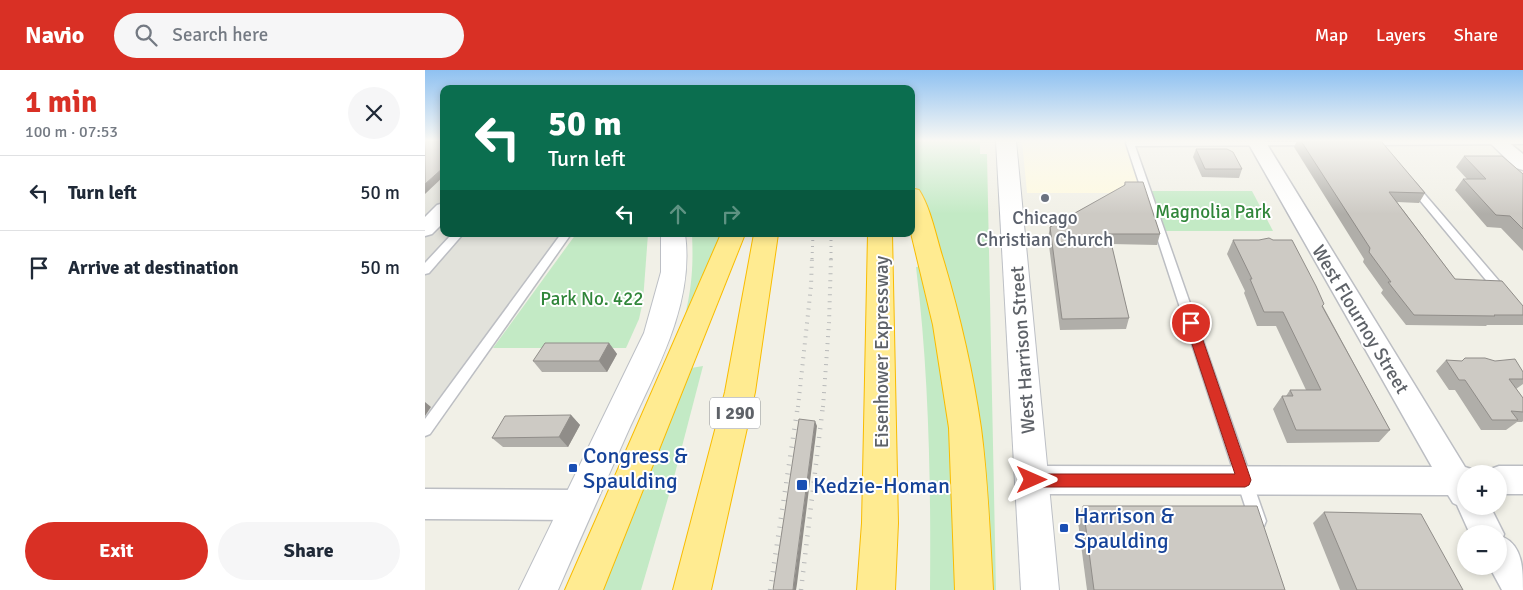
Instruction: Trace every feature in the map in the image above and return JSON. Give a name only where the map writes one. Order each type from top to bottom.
[{"type":"highway","points":[[915,208],[941,294],[962,406],[968,465],[974,590]]},
{"type":"highway","points":[[584,590],[732,237]]},
{"type":"highway","name":"I 290","points":[[692,590],[740,392],[766,237]]},
{"type":"highway","name":"Eisenhower Expressway","points":[[877,590],[880,514],[880,237]]},
{"type":"street","name":"West Harrison Street","points":[[1008,165],[1040,590]]},
{"type":"street","name":"West Flournoy Street","points":[[1271,165],[1457,478]]},
{"type":"street","points":[[425,229],[440,214]]},
{"type":"street","points":[[538,590],[658,333],[667,305],[673,275],[673,237]]},
{"type":"street","points":[[1032,480],[1245,480],[1457,491]]},
{"type":"street","points":[[1507,480],[1523,480]]},
{"type":"street","points":[[425,504],[577,505]]},
{"type":"street","points":[[1507,566],[1521,590]]},
{"type":"lane","points":[[1138,165],[1262,534]]},
{"type":"lane","points":[[1407,180],[1523,317]]},
{"type":"lane","points":[[425,270],[455,237]]},
{"type":"lane","points":[[425,430],[564,237]]},
{"type":"shaded area","points":[[425,165],[440,165],[440,237],[564,237],[425,430]]},
{"type":"shaded area","points":[[1024,165],[1138,165],[1147,193],[1027,193]]},
{"type":"green space","points":[[915,165],[987,165],[996,590],[993,590],[938,248],[915,186]]},
{"type":"green space","name":"Magnolia Park","points":[[1152,191],[1252,191],[1273,231],[1166,231]]},
{"type":"green space","name":"Park No. 422","points":[[574,237],[648,237],[643,301],[639,319],[626,348],[493,348]]},
{"type":"green space","points":[[692,237],[723,237],[679,339],[686,312],[692,262]]},
{"type":"green space","points":[[923,266],[947,408],[953,489],[956,590],[930,590],[928,428],[924,347],[916,267]]},
{"type":"green space","points":[[703,366],[673,481],[641,590],[600,590],[691,368]]},
{"type":"building","points":[[425,165],[440,165],[440,171],[425,184]]},
{"type":"building","points":[[1203,165],[1240,165],[1242,169],[1205,169]]},
{"type":"building","points":[[1317,165],[1402,165],[1425,193],[1389,192],[1455,279],[1502,281],[1523,306],[1523,315],[1414,315],[1388,282],[1391,282],[1369,252],[1370,248]]},
{"type":"building","points":[[1473,165],[1513,165],[1523,174],[1523,229],[1510,216],[1496,215],[1463,179],[1486,179]]},
{"type":"building","points":[[1125,182],[1143,182],[1160,234],[1109,234],[1129,318],[1062,319],[1050,227],[1125,185]]},
{"type":"building","points":[[1269,238],[1273,240],[1292,240],[1316,286],[1324,304],[1322,306],[1390,430],[1296,430],[1282,396],[1293,396],[1290,390],[1321,390],[1283,312],[1264,312],[1250,279],[1252,279],[1233,240]]},
{"type":"building","points":[[545,343],[609,343],[599,361],[533,361]]},
{"type":"building","points":[[1465,358],[1485,358],[1495,361],[1515,359],[1523,372],[1523,379],[1509,379],[1523,398],[1523,412],[1511,411],[1518,420],[1492,420],[1465,380],[1459,380],[1446,360],[1462,361]]},
{"type":"building","points":[[571,415],[559,437],[492,438],[505,416]]},
{"type":"building","points":[[799,419],[815,421],[793,590],[773,590]]},
{"type":"building","points":[[1083,506],[1257,506],[1285,590],[1094,590]]},
{"type":"building","points":[[1324,512],[1421,514],[1463,590],[1357,590]]},
{"type":"railway","points":[[812,259],[813,237]]},
{"type":"railway","points":[[831,237],[831,258]]},
{"type":"railway","points":[[798,407],[811,286],[812,258]]},
{"type":"railway","points":[[823,407],[831,258]]},
{"type":"railway","points":[[770,590],[798,405]]},
{"type":"railway","points":[[801,590],[823,405]]},
{"type":"place","name":"Chicago Christian Church","points":[[1045,198]]},
{"type":"place","name":"Congress & Spaulding","points":[[573,468]]},
{"type":"place","name":"Kedzie-Homan","points":[[802,485]]},
{"type":"place","name":"Harrison & Spaulding","points":[[1064,528]]},
{"type":"route","points":[[1032,480],[1245,480],[1191,323]]}]
